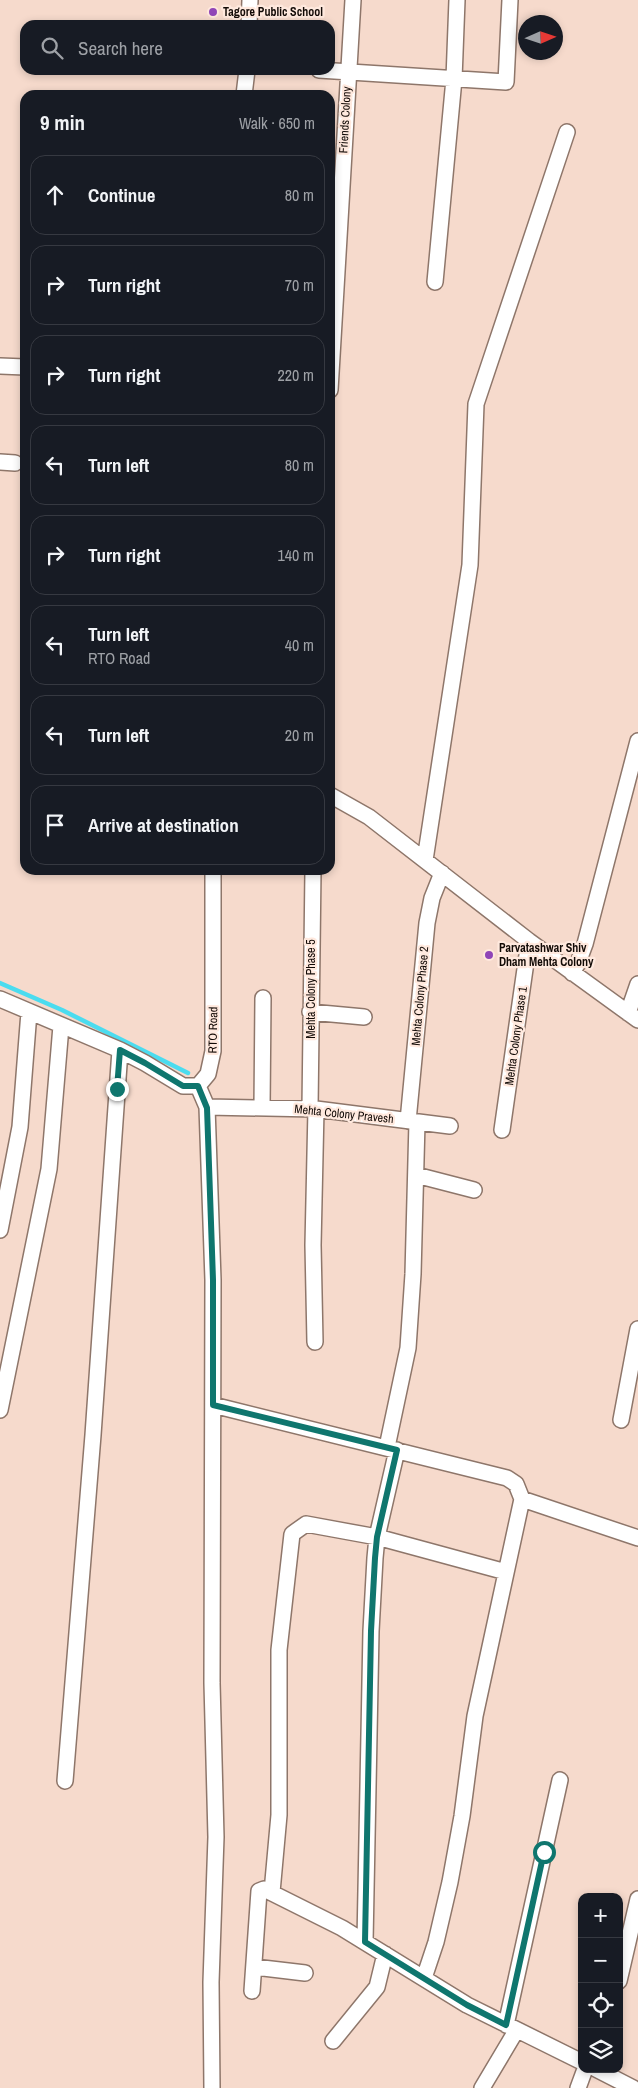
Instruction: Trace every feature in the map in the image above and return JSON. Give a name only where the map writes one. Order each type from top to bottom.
[{"type":"street","points":[[249,20],[250,0]]},
{"type":"street","name":"Friends Colony","points":[[335,302],[353,0]]},
{"type":"street","points":[[435,282],[454,79],[457,0]]},
{"type":"street","points":[[335,71],[506,82],[510,0]]},
{"type":"street","points":[[245,90],[246,75]]},
{"type":"street","points":[[425,860],[470,565],[476,404],[567,132]]},
{"type":"street","points":[[0,366],[20,367]]},
{"type":"street","points":[[572,973],[585,944],[638,740]]},
{"type":"street","points":[[335,798],[369,817],[529,941],[633,1016],[638,984]]},
{"type":"street","name":"Mehta Colony Phase 2","points":[[365,1942],[371,1631],[377,1537],[408,1348],[416,1175],[413,1121],[427,923],[432,898],[442,873]]},
{"type":"street","name":"RTO Road","points":[[198,1086],[208,1074],[213,1050],[213,875]]},
{"type":"street","name":"Mehta Colony Phase 5","points":[[312,875],[310,1012],[313,1109],[315,1342]]},
{"type":"street","name":"Mehta Colony Phase 1","points":[[502,1130],[529,941]]},
{"type":"street","points":[[262,1108],[263,998]]},
{"type":"street","points":[[0,1000],[120,1050],[183,1086],[198,1086],[207,1108],[213,1280],[212,1683],[216,1837],[212,1982],[212,2088]]},
{"type":"street","points":[[0,1230],[20,1127],[29,1012]]},
{"type":"street","points":[[310,1012],[364,1017]]},
{"type":"street","points":[[0,1410],[49,1169],[61,1026]]},
{"type":"street","points":[[65,1781],[93,1436],[120,1050]]},
{"type":"street","name":"Mehta Colony Pravesh","points":[[207,1108],[313,1109],[450,1126]]},
{"type":"street","points":[[416,1175],[474,1190]]},
{"type":"street","points":[[621,1420],[638,1329]]},
{"type":"street","points":[[213,1405],[392,1448],[506,1478],[516,1484],[522,1499],[476,1716],[462,1816],[450,1882],[436,1942],[424,1978]]},
{"type":"street","points":[[522,1499],[638,1538]]},
{"type":"street","points":[[272,1892],[279,1815],[279,1650],[292,1534],[306,1524],[377,1537],[506,1572]]},
{"type":"street","points":[[482,2088],[511,2028],[560,1780]]},
{"type":"street","points":[[252,1991],[259,1891],[264,1889],[365,1942],[511,2028],[578,2060]]},
{"type":"street","points":[[623,1964],[638,1899]]},
{"type":"street","points":[[333,2041],[377,1987],[385,1954]]},
{"type":"street","points":[[254,1967],[305,1973]]},
{"type":"street","points":[[578,2088],[592,2073]]},
{"type":"street","points":[[601,2073],[633,2088]]},
{"type":"waterway","points":[[0,983],[62,1010],[188,1073]]},
{"type":"place","name":"Tagore Public School","points":[[213,12]]},
{"type":"place","name":"Parvatashwar Shiv Dham Mehta Colony","points":[[489,955]]},
{"type":"route","points":[[117,1089],[120,1050],[183,1086],[192,1088],[198,1086],[207,1108],[213,1280],[213,1405],[397,1450],[377,1537],[375,1558],[371,1631],[364,1910],[365,1942],[467,2005],[506,2025],[544,1852]]}]
